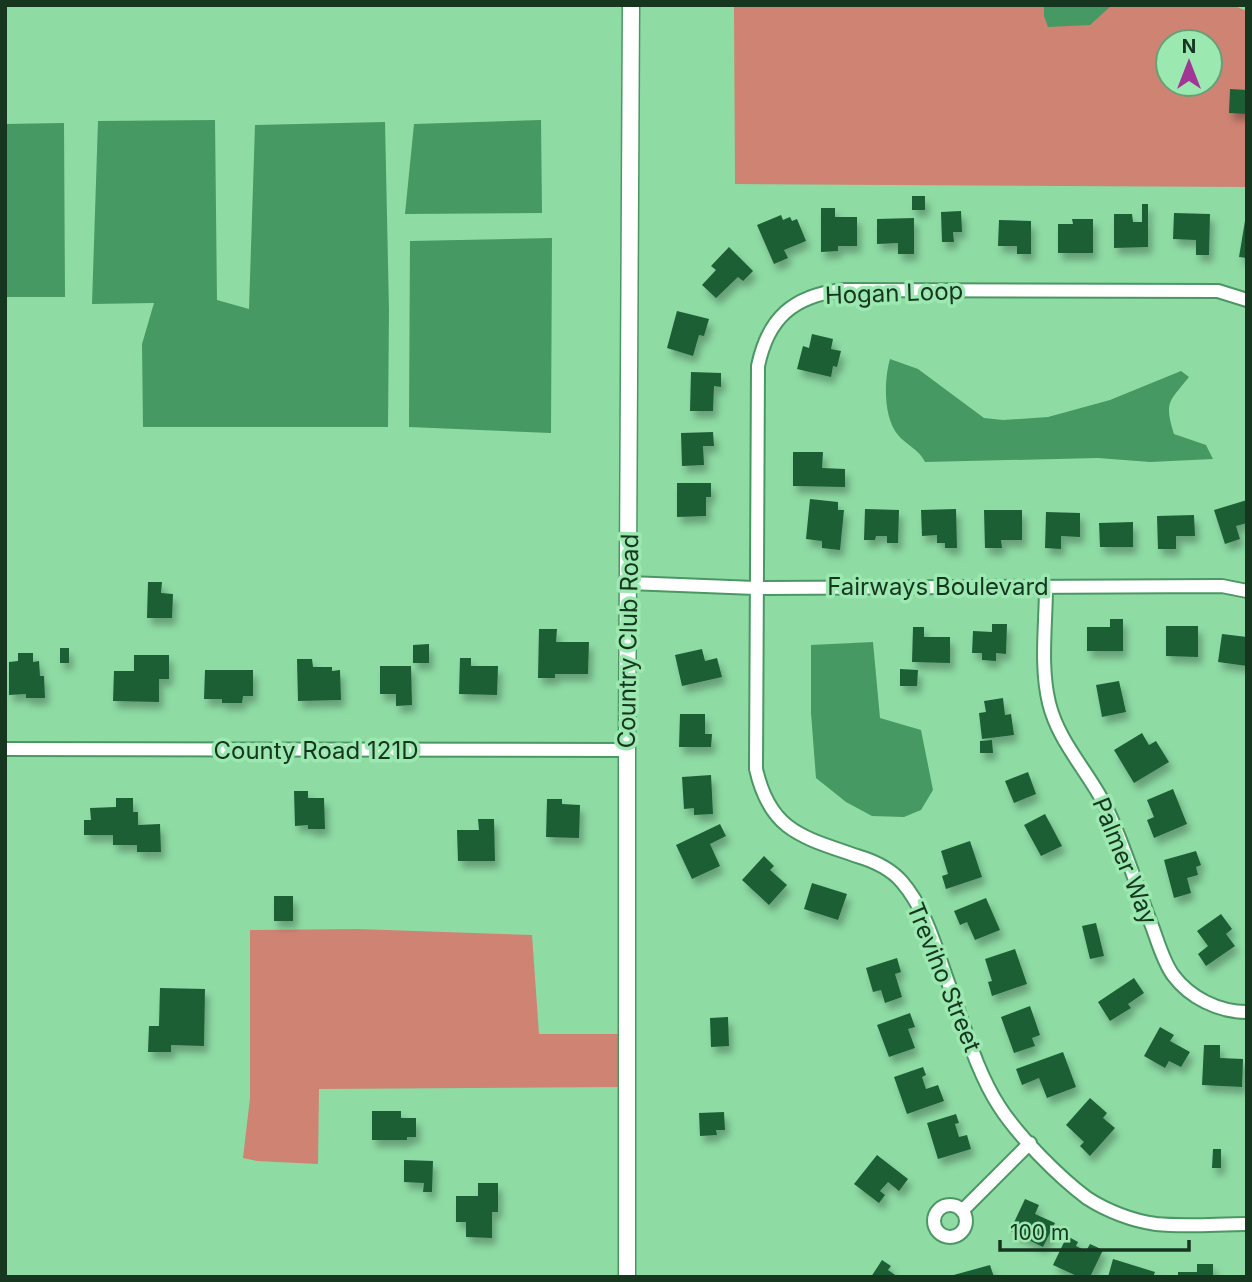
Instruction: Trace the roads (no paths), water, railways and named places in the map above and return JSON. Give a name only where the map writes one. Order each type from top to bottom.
[{"type":"street","name":"Country Club Road","points":[[627,1277],[631,5]]},
{"type":"street","name":"Hogan Loop","points":[[755,588],[758,366],[763,341],[793,306],[817,293],[842,290],[1218,291],[1247,300]]},
{"type":"street","name":"Fairways Boulevard","points":[[629,583],[755,588],[1222,586],[1247,591]]},
{"type":"street","name":"Palmer Way","points":[[1046,586],[1046,674],[1054,719],[1063,740],[1108,811],[1160,949],[1173,975],[1193,995],[1213,1006],[1234,1012],[1247,1012]]},
{"type":"street","name":"Treviho Street","points":[[755,588],[756,769],[767,804],[793,831],[867,859],[884,867],[901,880],[921,912],[984,1078],[999,1106],[1030,1143],[1087,1198],[1111,1211],[1156,1224],[1247,1224]]},
{"type":"street","name":"County Road 121D","points":[[5,749],[627,750]]},
{"type":"street","points":[[962,1211],[1030,1143]]}]
